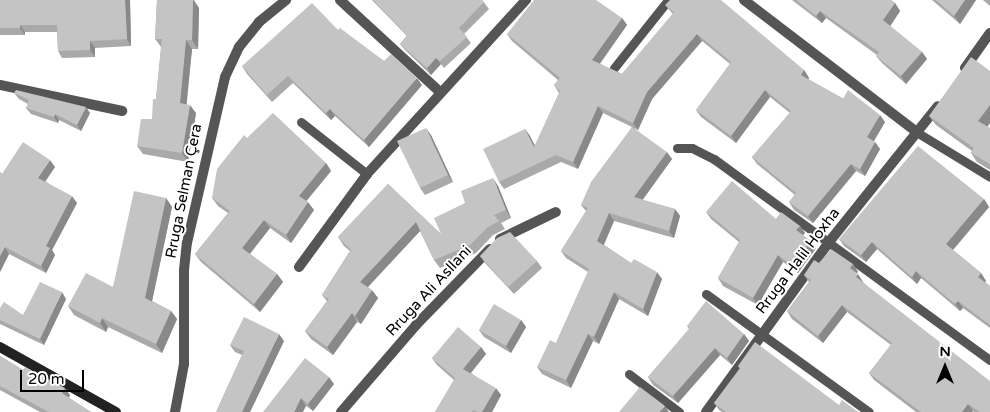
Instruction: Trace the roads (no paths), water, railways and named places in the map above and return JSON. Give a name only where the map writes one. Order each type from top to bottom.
[{"type":"main road","points":[[0,346],[116,412]]},
{"type":"street","name":"Rruga Selman Çera","points":[[175,412],[184,364],[184,270],[187,243],[224,77],[239,47],[259,22],[286,0]]},
{"type":"street","points":[[340,0],[439,91]]},
{"type":"street","points":[[299,267],[367,174],[439,91],[474,59],[526,0]]},
{"type":"street","points":[[744,0],[918,133]]},
{"type":"street","points":[[957,79],[990,33]]},
{"type":"street","points":[[0,85],[122,111]]},
{"type":"street","name":"Rruga Halil Hoxha","points":[[706,412],[829,242],[918,133],[946,94]]},
{"type":"street","name":"Rruga Ali Asllani","points":[[340,412],[416,325],[498,240],[556,212]]},
{"type":"lane","points":[[614,68],[668,0]]},
{"type":"lane","points":[[301,122],[367,174]]},
{"type":"lane","points":[[918,133],[990,177]]},
{"type":"lane","points":[[677,148],[692,148],[714,159],[990,360]]},
{"type":"lane","points":[[706,294],[869,412]]},
{"type":"lane","points":[[630,374],[679,412]]}]
